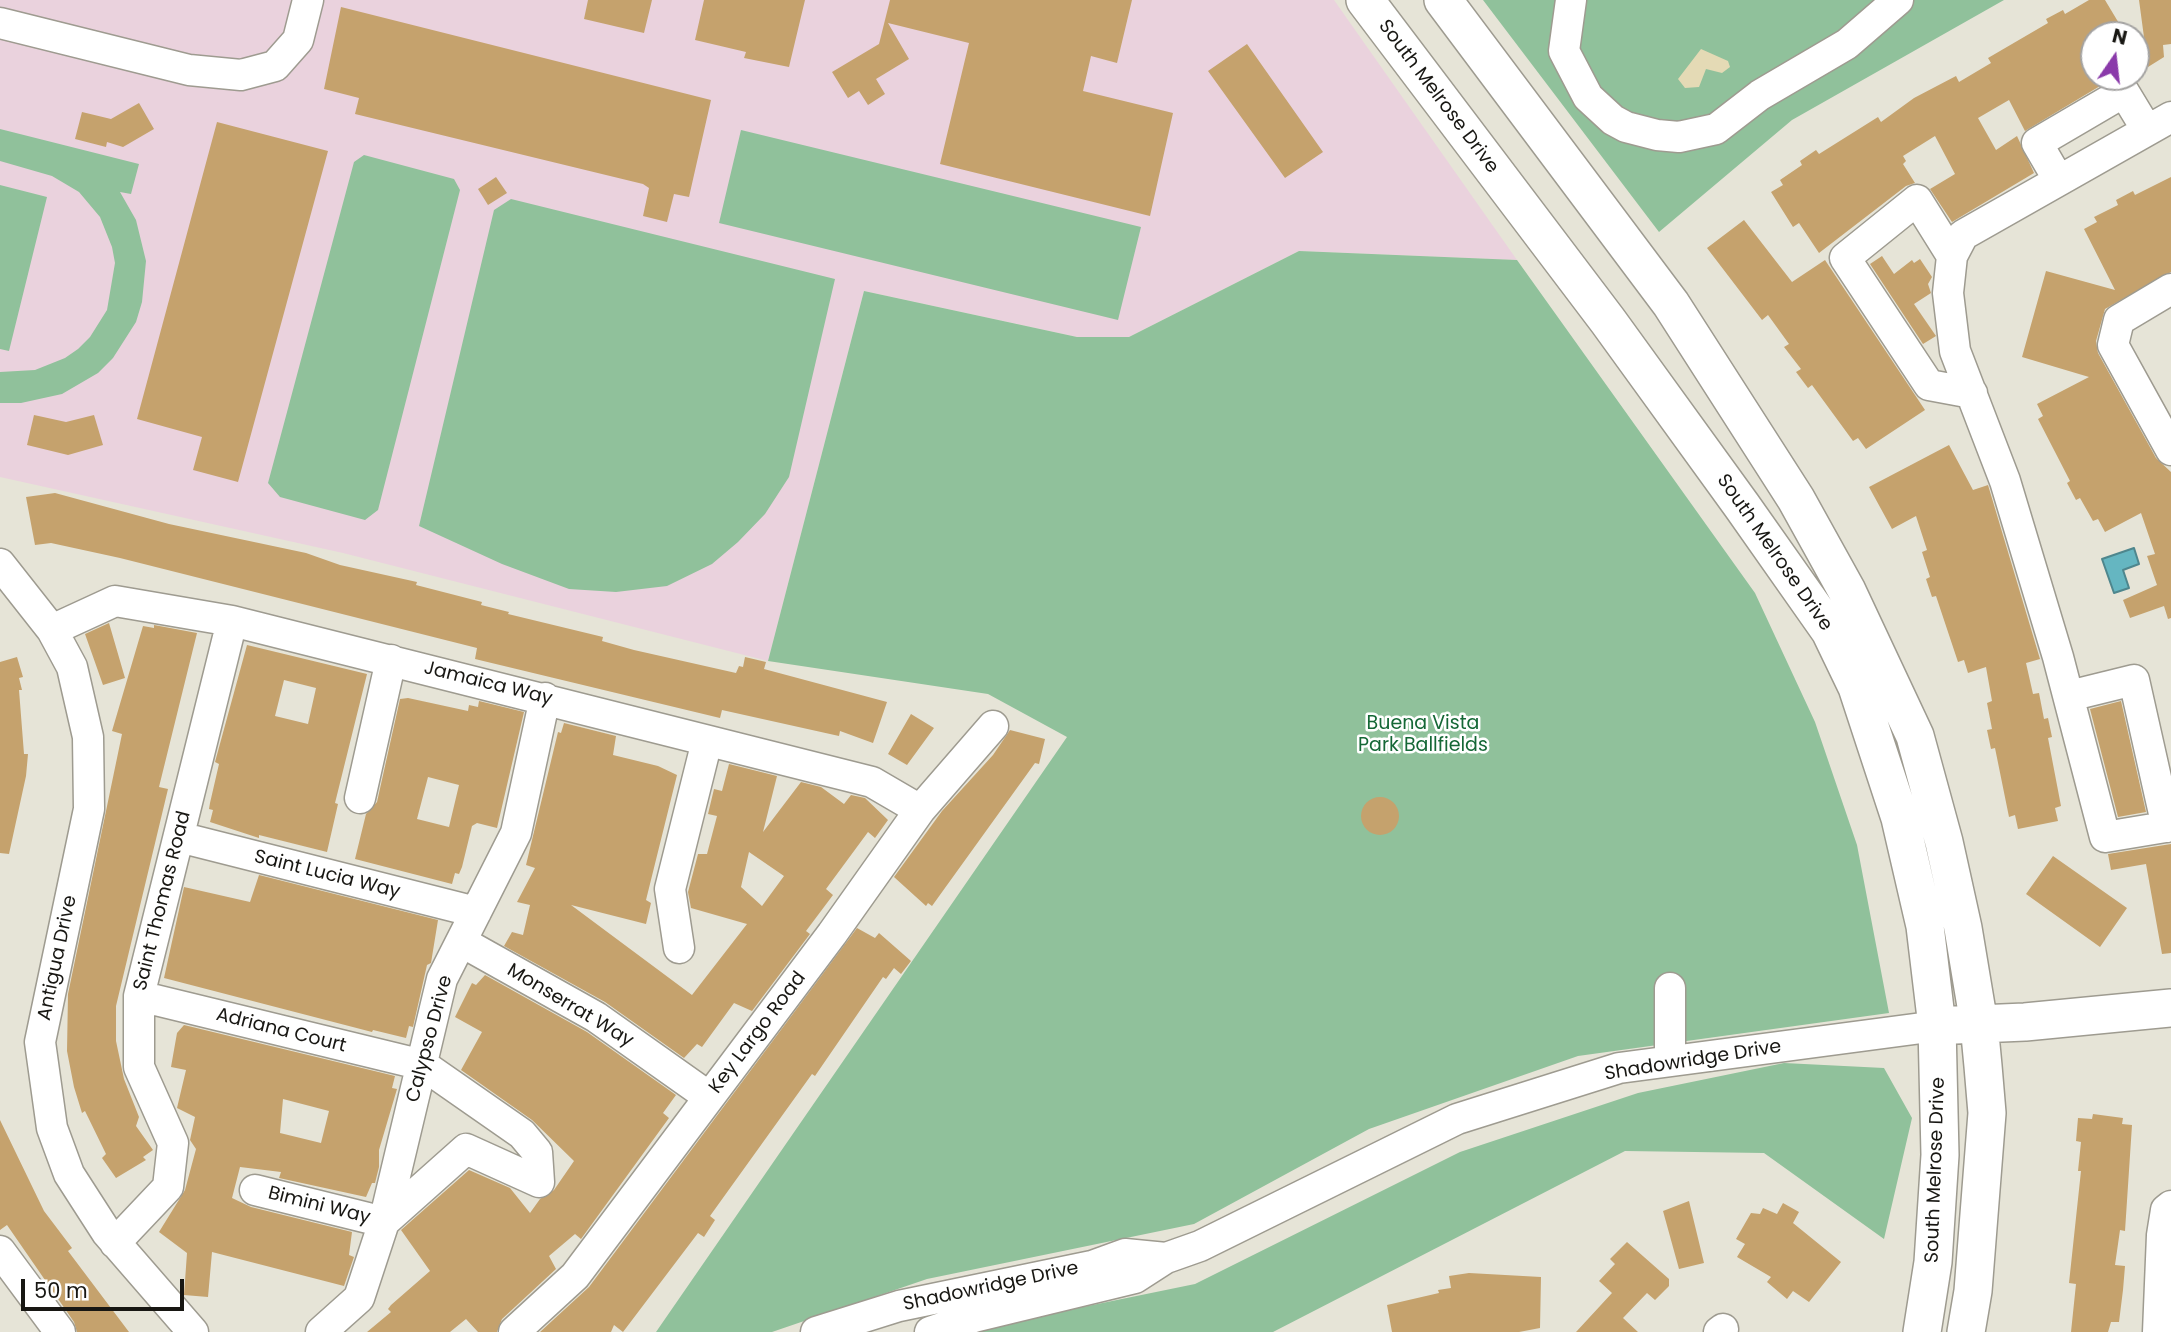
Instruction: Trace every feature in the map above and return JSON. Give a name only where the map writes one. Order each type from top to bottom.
[{"type":"main road","name":"South Melrose Drive","points":[[1365,0],[1608,321],[1830,631],[1857,687],[1900,818],[1925,926],[1937,1026],[1940,1155],[1933,1262],[1922,1332]]},
{"type":"main road","name":"South Melrose Drive","points":[[1443,0],[1671,304],[1796,499],[1847,591],[1915,736],[1947,854],[1979,1024],[1987,1113],[1973,1291],[1966,1332]]},
{"type":"main road","name":"Shadowridge Drive","points":[[1937,1026],[2171,1008]]},
{"type":"street","points":[[0,23],[189,70],[241,75],[275,66],[298,40],[308,0]]},
{"type":"street","points":[[1571,0],[1564,51],[1588,97],[1613,120],[1626,127],[1649,134],[1679,137],[1700,135],[1731,120],[1760,95],[1847,44],[1898,0]]},
{"type":"street","points":[[2058,179],[2037,143],[2124,92],[2159,124],[1974,226],[1963,235],[1952,256],[1948,293],[1951,331],[2005,481],[2068,696],[2105,837],[2169,826],[2134,680],[2068,696]]},
{"type":"street","points":[[1952,256],[1917,200],[1845,258],[1929,385],[1972,393]]},
{"type":"street","points":[[2171,289],[2119,320],[2113,345],[2171,450]]},
{"type":"street","name":"Antigua Drive","points":[[0,564],[52,630],[72,667],[88,737],[89,809],[40,1042],[52,1128],[69,1174],[115,1243],[193,1332]]},
{"type":"street","name":"Jamaica Way","points":[[52,630],[115,601],[232,621],[872,782],[920,810]]},
{"type":"street","name":"Saint Thomas Road","points":[[115,1243],[168,1187],[173,1143],[139,1067],[139,996],[232,621]]},
{"type":"street","points":[[360,798],[391,660]]},
{"type":"street","name":"Calypso Drive","points":[[336,1327],[359,1298],[384,1222],[443,979],[516,833],[545,698]]},
{"type":"street","name":"Key Largo Road","points":[[514,1332],[576,1276],[920,810],[993,726]]},
{"type":"street","points":[[679,948],[670,890],[707,740]]},
{"type":"street","name":"Saint Lucia Way","points":[[178,838],[476,912]]},
{"type":"street","name":"Monserrat Way","points":[[462,942],[596,1017],[709,1097]]},
{"type":"street","points":[[1670,988],[1670,1061]]},
{"type":"street","name":"Adriana Court","points":[[139,996],[422,1065]]},
{"type":"street","name":"Shadowridge Drive","points":[[930,1332],[974,1317],[1135,1278],[1166,1258],[1223,1235],[1457,1119],[1619,1068],[1937,1026]]},
{"type":"street","points":[[384,1222],[466,1149],[539,1182],[537,1152],[522,1134],[422,1065]]},
{"type":"street","name":"Bimini Way","points":[[255,1190],[384,1222]]},
{"type":"street","points":[[2158,1332],[2162,1235],[2166,1210],[2171,1206]]},
{"type":"street","points":[[0,1251],[60,1332]]},
{"type":"street","name":"Shadowridge Drive","points":[[816,1332],[899,1306],[1092,1266],[1125,1254],[1166,1258]]},
{"type":"shaded area","points":[[0,0],[1334,0],[1517,260],[1299,251],[1129,337],[1077,337],[864,291],[768,661],[343,553],[0,477]]},
{"type":"green space","points":[[1483,0],[2004,0],[1792,120],[1659,232]]},
{"type":"green space","points":[[0,129],[139,164],[131,194],[120,192],[136,220],[146,261],[142,302],[136,322],[113,358],[98,373],[62,394],[21,403],[0,403],[0,372],[35,370],[65,358],[78,349],[90,337],[107,310],[115,263],[112,247],[100,217],[79,192],[52,176],[0,161]]},
{"type":"green space","points":[[741,130],[1141,227],[1118,320],[719,223]]},
{"type":"green space","points":[[364,155],[454,179],[460,190],[378,510],[365,520],[280,497],[268,483],[354,162]]},
{"type":"green space","points":[[0,185],[47,197],[9,351],[0,349]]},
{"type":"green space","points":[[511,199],[835,279],[789,477],[765,514],[738,542],[712,564],[667,586],[616,592],[569,589],[502,564],[419,526],[494,210]]},
{"type":"green space","name":"Buena Vista Park Ballfields","points":[[1299,251],[1517,260],[1755,593],[1815,722],[1857,845],[1889,1013],[1578,1056],[1369,1129],[1194,1224],[927,1279],[772,1332],[656,1332],[1067,737],[988,694],[768,661],[864,291],[1077,337],[1129,337]]},
{"type":"green space","points":[[1784,1063],[1884,1068],[1912,1118],[1884,1239],[1764,1153],[1625,1151],[1273,1332],[961,1332],[1195,1284],[1460,1152],[1638,1093]]},
{"type":"sand","points":[[1701,49],[1728,61],[1730,67],[1722,73],[1706,69],[1699,87],[1685,88],[1678,79]]},
{"type":"water","points":[[2134,548],[2139,564],[2123,570],[2129,588],[2114,593],[2102,559]]},
{"type":"building","points":[[588,0],[652,0],[644,33],[584,19]]},
{"type":"building","points":[[704,0],[805,0],[789,67],[744,58],[746,52],[695,40]]},
{"type":"building","points":[[890,0],[1132,0],[1117,63],[1091,56],[1083,91],[1173,113],[1150,216],[940,164],[969,43],[888,23],[909,59],[876,79],[885,94],[868,105],[859,91],[848,98],[832,72],[879,44]]},
{"type":"building","points":[[2089,0],[2105,0],[2118,21],[2080,21],[2080,91],[2092,91],[2025,131],[2009,100],[1978,118],[1996,150],[2017,136],[2034,173],[1952,222],[1930,189],[1955,174],[1935,136],[1903,156],[1906,161],[1903,164],[1915,183],[1906,186],[1819,253],[1799,223],[1793,227],[1771,192],[1783,185],[1780,180],[1802,165],[1800,161],[1816,150],[1819,154],[1878,117],[1881,122],[1914,98],[1956,76],[1959,82],[1991,63],[1988,58],[2048,23],[2046,19],[2063,10],[2065,14]]},
{"type":"building","points":[[2139,0],[2171,0],[2171,44],[2163,45],[2164,57],[2150,66],[2150,21],[2142,21]]},
{"type":"building","points":[[341,7],[711,100],[689,197],[674,194],[667,222],[643,216],[649,188],[643,184],[355,114],[359,98],[324,89]]},
{"type":"building","points":[[1247,44],[1323,152],[1285,178],[1208,71]]},
{"type":"building","points":[[139,103],[154,129],[123,147],[107,142],[106,147],[75,139],[82,112],[111,119]]},
{"type":"building","points":[[217,122],[328,151],[238,482],[193,470],[202,437],[137,419]]},
{"type":"building","points":[[496,177],[507,193],[488,205],[478,189]]},
{"type":"building","points":[[2171,177],[2171,272],[2105,309],[2096,341],[2098,353],[2156,458],[2171,472],[2171,618],[2168,619],[2164,606],[2130,618],[2123,600],[2157,585],[2147,556],[2155,554],[2141,513],[2105,532],[2098,519],[2093,521],[2080,498],[2076,500],[2067,483],[2070,481],[2038,419],[2043,416],[2037,404],[2089,377],[2022,357],[2046,271],[2115,290],[2084,229],[2097,222],[2094,217],[2118,205],[2116,200],[2133,191],[2135,195]]},
{"type":"building","points":[[1744,220],[1792,282],[1825,260],[1925,410],[1866,449],[1858,438],[1853,441],[1812,385],[1808,388],[1796,372],[1801,369],[1784,347],[1789,344],[1768,315],[1762,320],[1707,248]]},
{"type":"building","points":[[1882,256],[1894,274],[1912,260],[1914,263],[1920,259],[1932,277],[1928,284],[1931,293],[1914,304],[1936,336],[1923,344],[1870,264]]},
{"type":"building","points":[[34,415],[66,422],[94,415],[103,445],[68,455],[27,445]]},
{"type":"building","points":[[1949,445],[1973,490],[1988,485],[2040,659],[2026,663],[2033,694],[2039,693],[2044,719],[2048,718],[2052,737],[2048,738],[2061,806],[2055,808],[2058,821],[2018,829],[2015,815],[2009,817],[1995,748],[1991,749],[1987,730],[1992,729],[1987,703],[1992,701],[1986,667],[1968,673],[1964,660],[1958,662],[1936,596],[1932,597],[1926,579],[1930,577],[1922,552],[1927,550],[1916,516],[1892,529],[1869,487]]},
{"type":"building","points":[[55,493],[169,524],[306,553],[340,565],[417,582],[416,585],[482,602],[481,605],[509,612],[508,614],[603,637],[602,641],[634,650],[736,673],[739,666],[743,667],[745,657],[766,662],[764,669],[887,702],[873,743],[840,731],[839,736],[722,710],[720,718],[475,659],[477,648],[120,558],[51,543],[35,545],[26,497]]},
{"type":"building","points":[[109,623],[125,678],[103,685],[85,634]]},
{"type":"building","points":[[154,625],[197,633],[159,787],[168,789],[116,1006],[116,1041],[124,1079],[139,1117],[136,1126],[153,1150],[143,1157],[146,1160],[116,1178],[102,1158],[106,1154],[85,1111],[82,1113],[74,1087],[67,1051],[68,994],[122,734],[112,731],[143,626],[154,628]]},
{"type":"building","points":[[247,645],[367,674],[335,803],[338,804],[327,852],[259,835],[259,838],[210,822],[213,810],[209,809],[219,764],[215,762]],"holes":[[[284,680],[316,688],[308,724],[275,716]]]},
{"type":"building","points":[[17,657],[23,677],[19,678],[22,690],[19,690],[24,754],[28,754],[26,776],[9,854],[0,853],[0,662]]},
{"type":"building","points":[[408,698],[468,711],[469,705],[478,707],[479,701],[524,712],[497,828],[477,823],[472,826],[462,867],[459,874],[455,873],[452,884],[355,859],[366,814],[377,802],[400,699]],"holes":[[[428,777],[459,785],[449,827],[417,819]]]},
{"type":"building","points":[[2121,701],[2146,812],[2118,817],[2090,709]]},
{"type":"building","points":[[911,714],[934,728],[907,765],[888,754]]},
{"type":"building","points":[[564,723],[616,736],[613,755],[658,766],[677,775],[646,900],[651,903],[646,924],[571,905],[692,995],[747,924],[691,908],[688,892],[698,854],[707,854],[717,816],[708,814],[714,789],[722,791],[729,764],[777,776],[763,832],[801,782],[821,787],[844,804],[851,795],[865,798],[888,820],[875,838],[868,832],[826,889],[833,895],[806,931],[810,934],[752,1011],[734,1003],[702,1047],[697,1044],[684,1058],[605,1002],[504,946],[512,932],[523,935],[530,905],[517,902],[535,868],[526,865],[558,732],[561,733]],"holes":[[[749,852],[784,876],[762,906],[741,887]]]},
{"type":"building","points":[[1010,730],[1045,739],[1039,764],[1035,763],[932,906],[928,903],[926,906],[894,877],[942,811],[993,755]]},
{"type":"building","points":[[1380,797],[1393,803],[1399,816],[1393,829],[1380,835],[1367,829],[1361,816],[1367,803]]},
{"type":"building","points":[[2171,844],[2171,953],[2162,954],[2146,864],[2111,870],[2108,854]]},
{"type":"building","points":[[2053,856],[2127,908],[2100,947],[2026,894]]},
{"type":"building","points":[[259,875],[438,920],[431,963],[427,965],[413,1027],[409,1026],[406,1038],[373,1030],[372,1032],[164,978],[184,887],[250,902]]},
{"type":"building","points":[[857,928],[875,938],[879,933],[911,961],[901,974],[894,968],[886,979],[883,977],[815,1076],[812,1074],[710,1216],[715,1220],[704,1237],[698,1233],[623,1332],[614,1325],[611,1332],[540,1332],[589,1287]]},
{"type":"building","points":[[485,975],[587,1032],[676,1095],[663,1113],[669,1118],[581,1239],[575,1234],[549,1256],[556,1269],[502,1319],[497,1332],[478,1332],[466,1319],[450,1332],[367,1332],[391,1312],[388,1309],[391,1305],[430,1271],[401,1230],[469,1170],[510,1188],[530,1213],[540,1199],[554,1190],[574,1161],[532,1120],[461,1070],[482,1032],[455,1017],[472,983],[476,985]]},
{"type":"building","points":[[184,1025],[395,1076],[392,1088],[397,1089],[379,1150],[379,1167],[375,1183],[372,1183],[366,1197],[279,1178],[281,1172],[240,1167],[232,1198],[251,1207],[352,1232],[349,1255],[354,1257],[344,1286],[212,1252],[208,1297],[184,1295],[187,1253],[159,1232],[185,1190],[196,1149],[190,1140],[195,1117],[177,1108],[186,1070],[171,1067],[177,1033]],"holes":[[[283,1099],[329,1111],[321,1143],[280,1133]]]},
{"type":"building","points":[[2093,1114],[2123,1118],[2122,1124],[2132,1125],[2125,1231],[2120,1230],[2115,1265],[2125,1266],[2123,1290],[2119,1322],[2111,1322],[2108,1332],[2071,1332],[2076,1284],[2069,1283],[2081,1171],[2078,1171],[2081,1142],[2076,1141],[2078,1118],[2092,1119]]},
{"type":"building","points":[[0,1120],[44,1211],[72,1248],[68,1251],[129,1332],[77,1332],[74,1322],[7,1225],[0,1230]]},
{"type":"building","points":[[1689,1201],[1704,1263],[1679,1269],[1663,1211]]},
{"type":"building","points":[[1783,1203],[1799,1212],[1793,1223],[1841,1262],[1809,1302],[1793,1291],[1787,1299],[1767,1282],[1771,1277],[1737,1257],[1745,1244],[1736,1239],[1751,1213],[1760,1214],[1763,1208],[1777,1214]]},
{"type":"building","points":[[1627,1242],[1669,1279],[1669,1286],[1655,1300],[1647,1293],[1623,1318],[1638,1332],[1576,1332],[1612,1293],[1599,1281],[1615,1264],[1610,1259]]},
{"type":"building","points":[[1469,1273],[1541,1277],[1540,1328],[1519,1332],[1392,1332],[1387,1305],[1439,1293],[1438,1290],[1451,1288],[1449,1276]]}]
